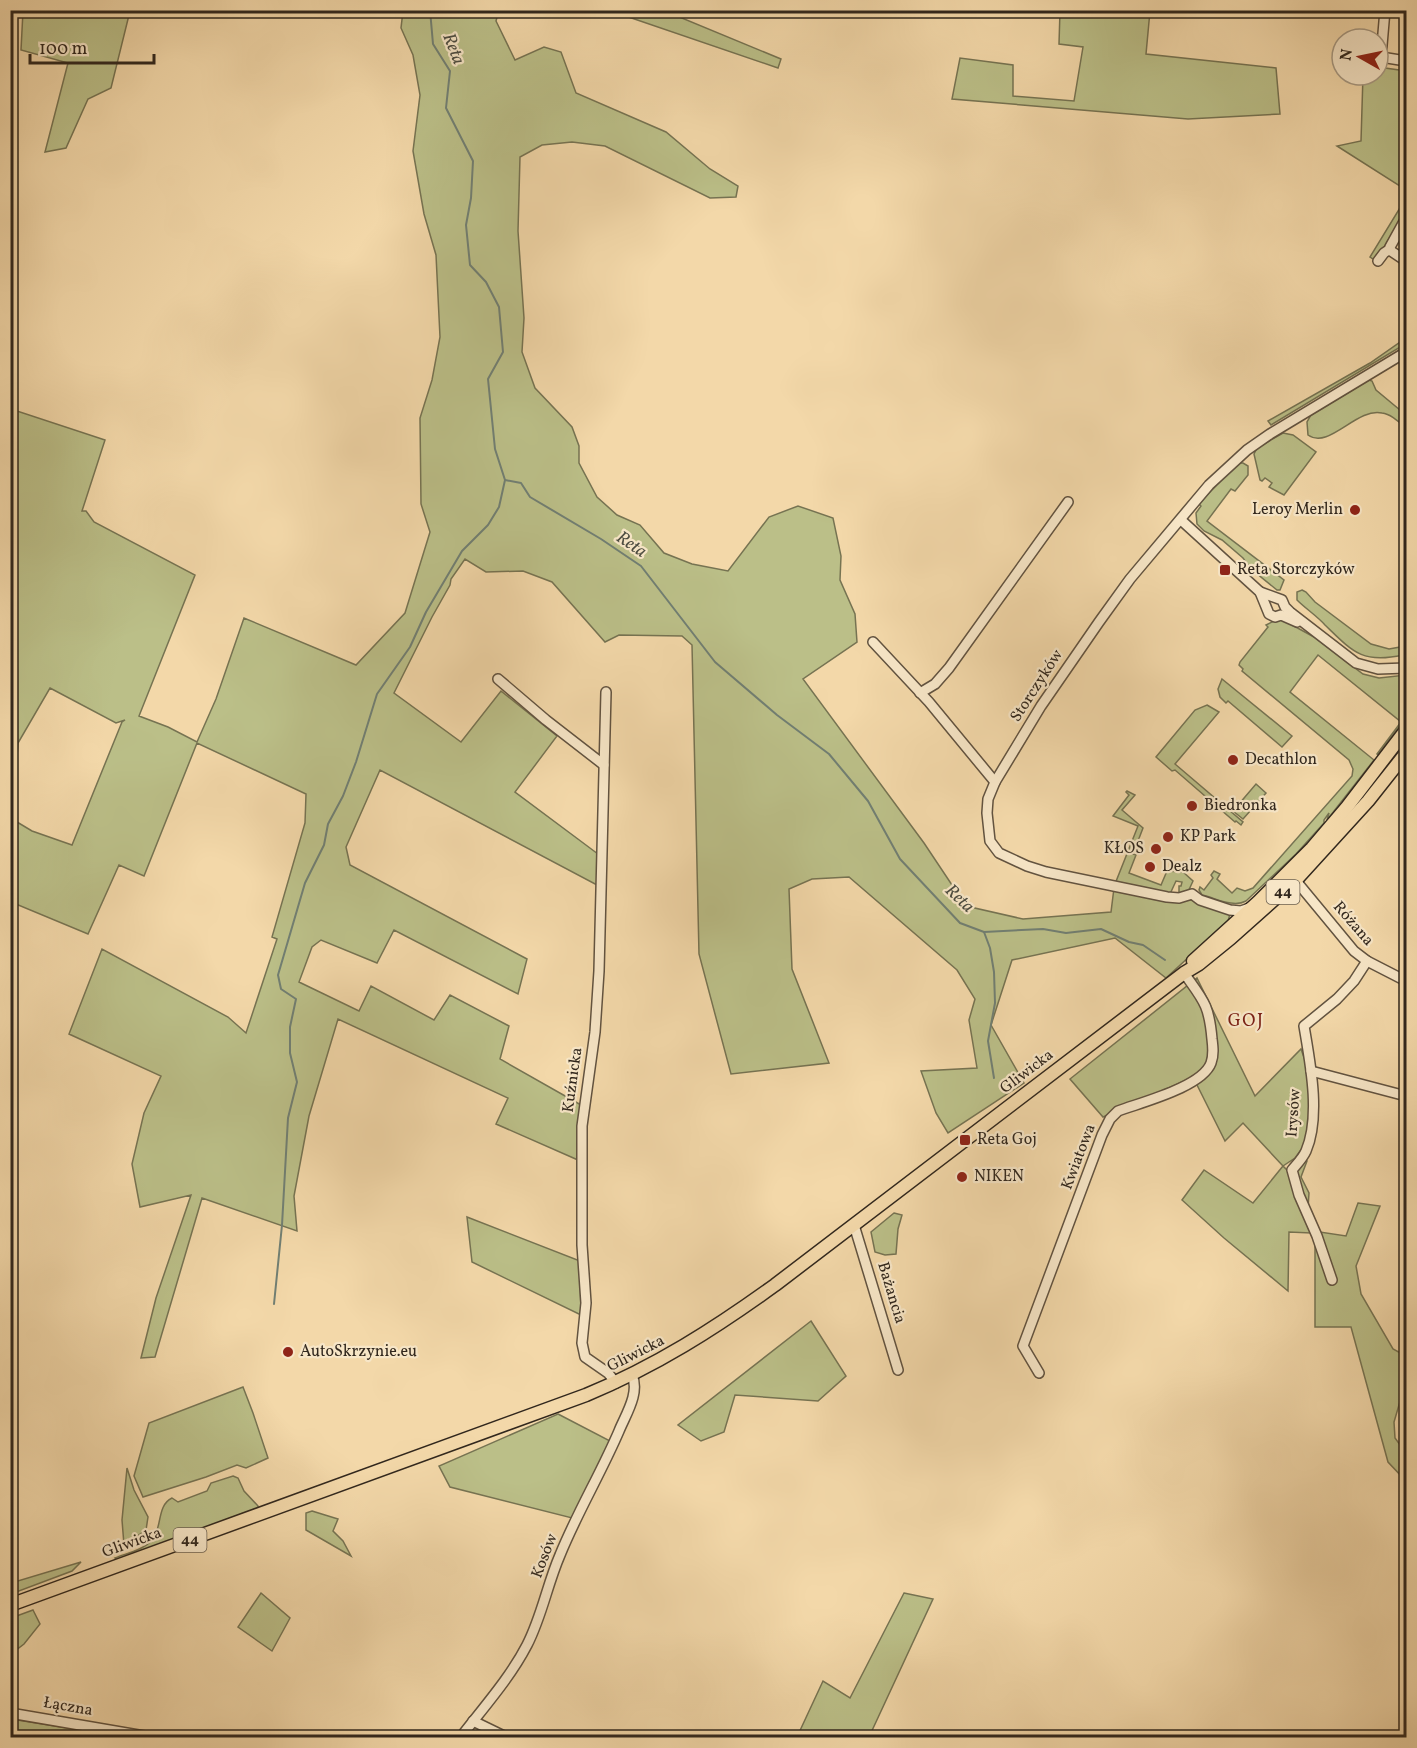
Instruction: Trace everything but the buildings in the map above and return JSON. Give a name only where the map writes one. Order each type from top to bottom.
[{"type":"main road","name":"Gliwicka","points":[[1186,971],[1202,951],[1292,876],[1407,730]]},
{"type":"main road","name":"Gliwicka","points":[[10,1605],[490,1431],[616,1383],[680,1350],[726,1320],[854,1225],[1224,944],[1368,801],[1407,753]]},
{"type":"street","points":[[1385,10],[1381,57],[1407,61]]},
{"type":"street","points":[[1378,261],[1390,249],[1407,218]]},
{"type":"street","points":[[1390,249],[1407,261]]},
{"type":"street","name":"Storczyków","points":[[994,782],[1041,706],[1130,579],[1209,485],[1247,450],[1270,434],[1407,352]]},
{"type":"street","points":[[920,693],[935,684],[949,668],[1068,502]]},
{"type":"street","points":[[1181,520],[1269,601],[1269,614],[1275,616],[1283,611]]},
{"type":"street","points":[[1269,601],[1276,597],[1282,600],[1283,611]]},
{"type":"street","points":[[1283,611],[1356,663],[1378,669],[1400,670],[1407,662]]},
{"type":"street","points":[[873,642],[920,693],[994,782]]},
{"type":"street","points":[[498,679],[604,765]]},
{"type":"street","name":"Kuźnicka","points":[[606,692],[597,992],[592,1054],[582,1126],[582,1245],[586,1303],[582,1343],[585,1357],[608,1373],[616,1383]]},
{"type":"street","name":"Gliwicka","points":[[994,782],[988,799],[987,813],[990,841],[999,853],[1027,866],[1167,897],[1179,898],[1192,894],[1200,900],[1233,910],[1245,910],[1258,902]]},
{"type":"street","name":"Różana","points":[[1292,876],[1343,939],[1367,961],[1407,981]]},
{"type":"street","name":"Irysów","points":[[1332,1280],[1317,1236],[1299,1195],[1292,1170],[1306,1152],[1312,1129],[1311,1071],[1305,1026],[1337,999],[1354,981],[1367,961]]},
{"type":"street","name":"Kwiatowa","points":[[1039,1373],[1023,1346],[1110,1119],[1118,1112],[1191,1083],[1203,1074],[1212,1062],[1209,1010],[1186,971]]},
{"type":"street","points":[[1311,1071],[1407,1096]]},
{"type":"street","name":"Bażancia","points":[[854,1225],[898,1370]]},
{"type":"street","name":"Kosów","points":[[460,1737],[527,1646],[543,1609],[560,1555],[609,1453],[634,1394],[635,1382],[632,1375]]},
{"type":"street","name":"Łączna","points":[[10,1713],[156,1737]]},
{"type":"street","points":[[473,1721],[508,1737]]},
{"type":"green space","points":[[499,10],[496,21],[515,60],[544,47],[561,52],[576,93],[666,132],[710,169],[738,186],[736,197],[710,198],[605,146],[572,142],[542,145],[520,157],[518,231],[524,318],[522,352],[535,388],[572,427],[579,446],[579,463],[597,497],[617,515],[640,525],[664,553],[692,564],[728,571],[769,517],[798,506],[833,518],[841,556],[840,580],[855,614],[857,642],[803,679],[924,843],[966,906],[1023,919],[1111,912],[1114,888],[1193,900],[1230,914],[1228,921],[1166,978],[1115,938],[1012,960],[991,1025],[1024,1083],[948,1133],[936,1113],[921,1071],[977,1068],[969,1020],[975,999],[957,970],[849,877],[812,879],[789,889],[792,969],[829,1063],[731,1074],[699,954],[692,645],[682,636],[619,635],[605,642],[552,582],[523,571],[486,572],[465,559],[451,579],[394,693],[461,742],[501,691],[557,736],[515,792],[598,854],[597,885],[380,770],[346,847],[350,865],[527,959],[518,994],[394,930],[377,963],[321,940],[312,947],[299,982],[359,1011],[371,986],[434,1020],[450,995],[509,1026],[500,1059],[581,1105],[578,1126],[578,1160],[496,1124],[508,1098],[338,1019],[309,1116],[294,1196],[297,1231],[202,1198],[155,1357],[141,1358],[156,1298],[191,1195],[140,1207],[132,1164],[144,1113],[161,1076],[69,1034],[102,949],[228,1017],[246,1033],[277,939],[272,937],[305,823],[306,794],[197,743],[144,876],[119,865],[88,934],[11,902],[11,409],[105,440],[82,511],[86,511],[94,522],[195,575],[139,716],[168,727],[197,742],[216,699],[244,618],[356,665],[405,613],[430,532],[421,504],[420,418],[432,380],[440,337],[436,255],[424,214],[413,151],[420,95],[413,55],[401,28],[403,11]],"holes":[[[50,688],[116,723],[125,720],[122,722],[72,845],[32,831],[12,819],[18,743]]]},
{"type":"green space","points":[[23,11],[130,11],[111,88],[88,99],[66,148],[45,152],[68,63],[21,50]]},
{"type":"green space","points":[[611,11],[665,11],[781,59],[778,68]]},
{"type":"green space","points":[[1060,11],[1150,11],[1146,54],[1276,68],[1280,114],[1188,119],[952,99],[960,58],[1013,65],[1013,96],[1074,101],[1083,47],[1059,44]]},
{"type":"green space","points":[[1390,69],[1406,71],[1406,190],[1337,146],[1361,141],[1363,87],[1390,87]]},
{"type":"green space","points":[[1406,198],[1406,210],[1376,261],[1370,257]]},
{"type":"green space","points":[[1406,338],[1402,346],[1271,425],[1268,421],[1370,363]]},
{"type":"green space","points":[[1369,380],[1372,381],[1376,390],[1406,415],[1406,428],[1389,415],[1373,413],[1325,437],[1316,438],[1308,435],[1307,422],[1311,415]]},
{"type":"green space","points":[[1283,433],[1293,435],[1316,452],[1284,495],[1269,487],[1272,483],[1265,478],[1260,480],[1254,454],[1257,448]]},
{"type":"green space","points":[[1237,463],[1248,466],[1248,475],[1235,491],[1231,489],[1207,521],[1284,580],[1280,590],[1251,569],[1243,558],[1222,540],[1204,531],[1197,524],[1196,513],[1201,506],[1199,504]]},
{"type":"green space","points":[[1302,590],[1371,644],[1389,649],[1406,646],[1406,651],[1403,655],[1377,658],[1359,654],[1297,600],[1297,592]]},
{"type":"green space","points":[[1283,620],[1314,637],[1363,674],[1379,678],[1406,675],[1406,718],[1378,755],[1401,722],[1318,655],[1290,692],[1374,760],[1327,820],[1329,813],[1324,823],[1296,854],[1246,901],[1230,903],[1202,895],[1200,887],[1204,890],[1213,878],[1211,875],[1214,871],[1220,874],[1217,879],[1232,893],[1237,888],[1245,891],[1253,888],[1352,776],[1353,769],[1349,760],[1242,671],[1239,665],[1268,627],[1266,625]]},
{"type":"green space","points":[[1222,679],[1292,736],[1282,747],[1228,701],[1226,703],[1220,697],[1218,689]]},
{"type":"green space","points":[[1207,705],[1219,712],[1175,764],[1243,822],[1241,825],[1156,757],[1195,710]]},
{"type":"green space","points":[[1256,784],[1266,793],[1243,819],[1233,811]]},
{"type":"green space","points":[[1127,791],[1135,795],[1122,810],[1143,828],[1133,854],[1136,855],[1129,873],[1161,885],[1167,871],[1183,872],[1193,881],[1187,894],[1179,894],[1179,886],[1182,882],[1176,881],[1170,894],[1115,884],[1138,826],[1113,816],[1129,795]]},
{"type":"green space","points":[[1197,978],[1255,1096],[1301,1049],[1307,1066],[1310,1102],[1306,1143],[1295,1158],[1283,1166],[1243,1123],[1225,1141],[1193,1077],[1103,1117],[1070,1079]]},
{"type":"green space","points":[[1304,1160],[1307,1161],[1301,1177],[1309,1193],[1311,1233],[1289,1232],[1288,1291],[1182,1200],[1204,1170],[1253,1203],[1283,1166],[1290,1173]]},
{"type":"green space","points":[[1358,1203],[1380,1206],[1356,1266],[1361,1294],[1393,1349],[1406,1356],[1406,1381],[1394,1422],[1395,1438],[1406,1453],[1406,1481],[1388,1462],[1351,1327],[1315,1327],[1315,1242],[1320,1232],[1346,1236]]},
{"type":"green space","points":[[894,1213],[902,1215],[898,1229],[896,1254],[885,1255],[875,1252],[871,1232]]},
{"type":"green space","points":[[467,1217],[580,1261],[581,1315],[472,1262]]},
{"type":"green space","points":[[811,1321],[846,1376],[818,1401],[735,1395],[724,1432],[701,1441],[678,1425]]},
{"type":"green space","points":[[243,1387],[268,1458],[246,1468],[237,1465],[143,1497],[134,1476],[149,1423]]},
{"type":"green space","points":[[558,1414],[612,1442],[572,1518],[450,1487],[439,1466]]},
{"type":"green space","points":[[127,1468],[134,1490],[148,1517],[146,1530],[124,1545],[122,1520]]},
{"type":"green space","points":[[233,1476],[238,1478],[244,1491],[258,1508],[117,1560],[115,1558],[140,1549],[153,1539],[167,1501],[172,1498],[178,1502],[207,1491],[211,1483]]},
{"type":"green space","points":[[312,1511],[338,1519],[333,1531],[343,1541],[351,1556],[306,1530],[306,1513]]},
{"type":"green space","points":[[81,1562],[72,1571],[11,1594],[11,1583]]},
{"type":"green space","points":[[261,1593],[290,1618],[272,1651],[238,1627]]},
{"type":"green space","points":[[904,1593],[933,1599],[869,1737],[797,1737],[823,1681],[850,1698]]},
{"type":"green space","points":[[33,1610],[40,1624],[24,1644],[11,1654],[11,1618]]},
{"type":"green space","points":[[10,1719],[93,1732],[91,1737],[11,1737]]},
{"type":"waterway","points":[[274,1304],[282,1225],[288,1118],[297,1082],[290,1053],[290,1027],[296,999],[281,989],[278,975],[305,883],[324,845],[328,824],[343,796],[356,762],[377,694],[410,647],[426,612],[462,551],[488,525],[499,507],[505,480],[495,449],[488,379],[503,352],[499,307],[486,282],[470,265],[466,225],[471,198],[473,161],[446,108],[450,71],[433,44],[430,10]]},
{"type":"waterway","name":"Reta","points":[[505,480],[521,483],[530,497],[601,539],[641,566],[715,662],[777,715],[829,754],[868,801],[900,859],[960,923],[984,932],[990,948],[994,972],[995,1003],[988,1041],[994,1078]]},
{"type":"waterway","points":[[984,932],[1043,929],[1066,933],[1101,929],[1129,942],[1143,945],[1165,960]]},
{"type":"place","name":"Leroy Merlin","points":[[1355,510]]},
{"type":"place","name":"Reta Storczyków","points":[[1225,570]]},
{"type":"place","name":"Decathlon","points":[[1233,760]]},
{"type":"place","name":"Biedronka","points":[[1192,806]]},
{"type":"place","name":"KP Park","points":[[1168,837]]},
{"type":"place","name":"KŁOS","points":[[1156,849]]},
{"type":"place","name":"Dealz","points":[[1150,867]]},
{"type":"place","name":"Reta Goj","points":[[965,1140]]},
{"type":"place","name":"NIKEN","points":[[962,1177]]},
{"type":"place","name":"AutoSkrzynie.eu","points":[[288,1352]]},
{"type":"district","name":"GOJ","points":[[1246,1021]]}]
